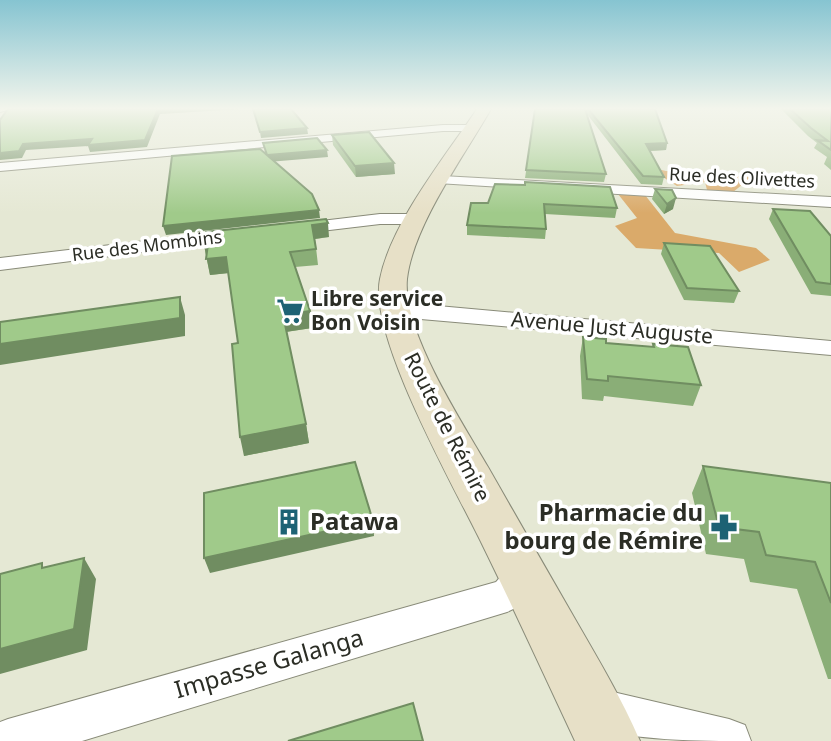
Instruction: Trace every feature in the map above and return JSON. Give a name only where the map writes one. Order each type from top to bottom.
[{"type":"main road","name":"Route de Rémire","points":[[464,144],[403,249],[393,280],[394,311],[407,346],[600,725]]},
{"type":"street","points":[[0,167],[266,144]]},
{"type":"street","points":[[132,160],[321,144]]},
{"type":"street","name":"Rue des Olivettes","points":[[442,180],[831,202]]},
{"type":"street","points":[[285,230],[380,219],[418,219]]},
{"type":"street","name":"Rue des Mombins","points":[[0,264],[258,233]]},
{"type":"street","name":"Avenue Just Auguste","points":[[394,311],[438,312],[831,348]]},
{"type":"street","name":"Impasse Galanga","points":[[8,741],[507,595],[523,577]]},
{"type":"street","points":[[600,725],[729,741]]},
{"type":"shaded area","points":[[645,166],[666,171],[752,177],[733,192],[707,190],[705,182],[677,186]]},
{"type":"shaded area","points":[[618,194],[645,195],[675,233],[756,248],[770,260],[739,272],[719,253],[636,248],[615,226],[637,218]]},
{"type":"building","points":[[0,144],[29,144],[23,144],[19,151],[0,153]]},
{"type":"building","points":[[263,144],[322,144],[327,150],[267,155]]},
{"type":"building","points":[[338,144],[378,144],[394,163],[355,166]]},
{"type":"building","points":[[530,144],[596,144],[606,174],[526,170]]},
{"type":"building","points":[[616,144],[655,144],[646,144],[664,177],[643,176]]},
{"type":"building","points":[[260,149],[312,194],[319,210],[163,226],[172,156]]},
{"type":"building","points":[[525,182],[610,187],[617,208],[544,204],[546,229],[467,225],[471,203],[488,203],[495,184],[525,185]]},
{"type":"building","points":[[655,189],[672,190],[676,198],[667,204]]},
{"type":"building","points":[[773,209],[810,211],[831,236],[831,284],[816,282]]},
{"type":"building","points":[[326,219],[328,223],[312,225],[316,249],[290,252],[310,311],[283,315],[306,424],[240,437],[232,344],[238,343],[226,257],[206,259],[206,232]]},
{"type":"building","points":[[664,243],[710,246],[739,291],[687,288]]},
{"type":"building","points":[[180,297],[180,318],[0,344],[0,322]]},
{"type":"building","points":[[583,337],[606,339],[606,343],[688,347],[701,385],[608,376],[608,381],[587,379]]},
{"type":"building","name":"Patawa","points":[[355,462],[373,521],[204,558],[204,493]]},
{"type":"building","points":[[703,466],[831,483],[831,603],[815,562],[766,555],[759,532],[719,527]]},
{"type":"building","points":[[84,558],[74,629],[0,649],[0,574],[42,563],[42,568]]},
{"type":"building","points":[[413,703],[423,741],[288,741]]},
{"type":"place","name":"Libre service Bon Voisin","points":[[290,311]]},
{"type":"place","name":"Patawa","points":[[289,522]]},
{"type":"place","name":"Pharmacie du bourg de Rémire","points":[[724,527]]}]
